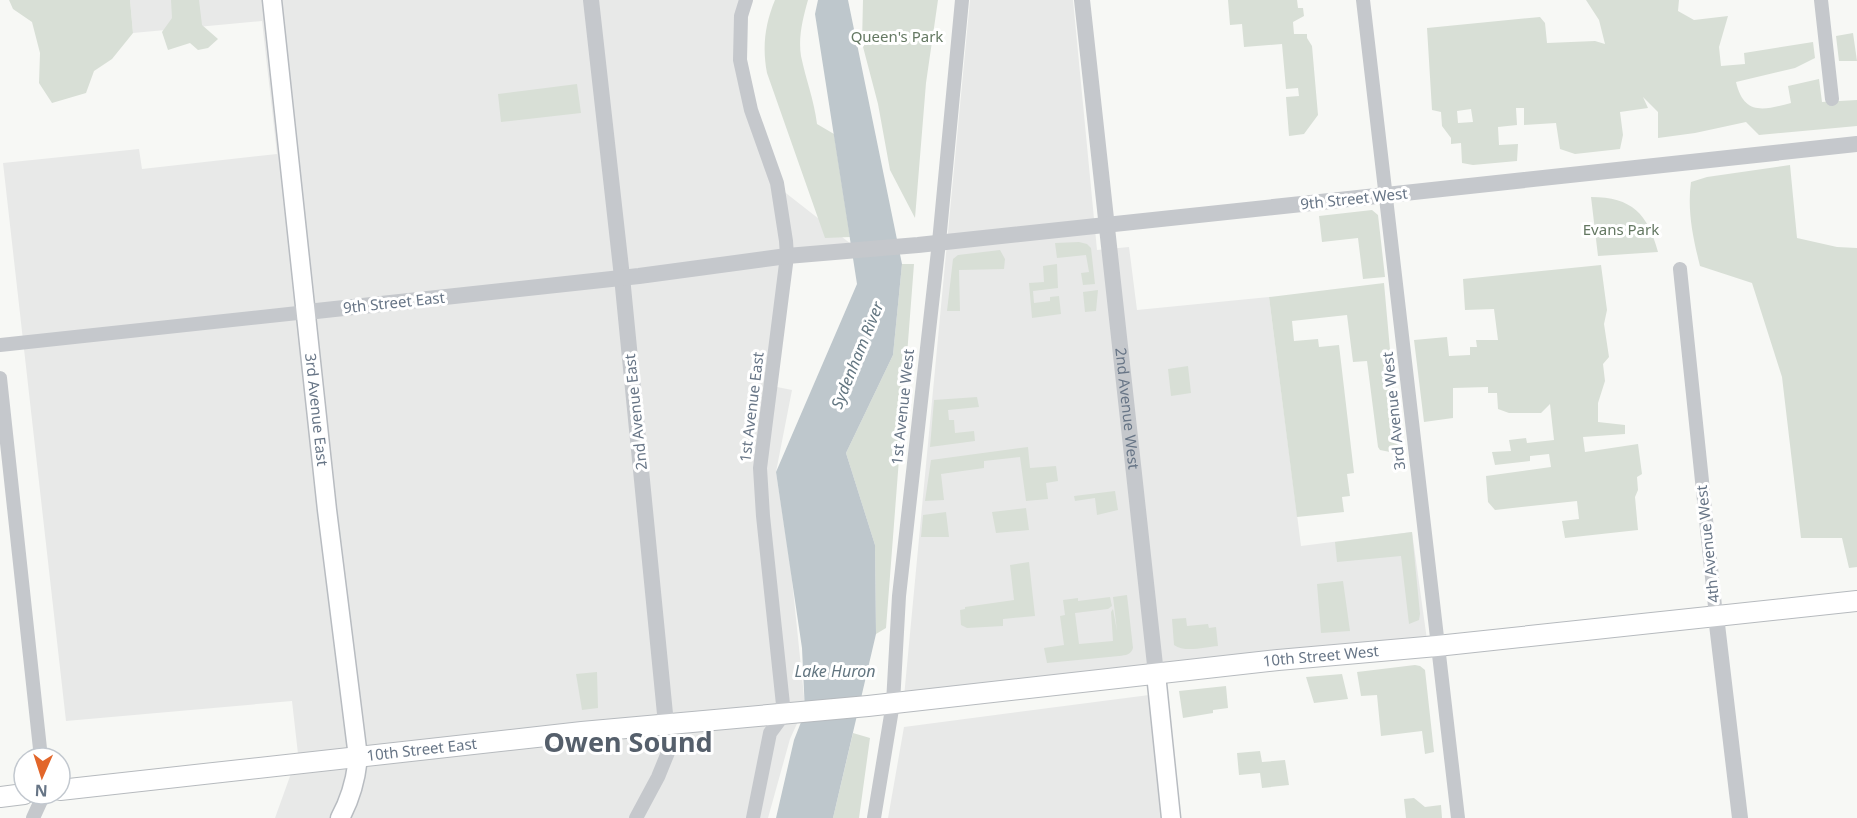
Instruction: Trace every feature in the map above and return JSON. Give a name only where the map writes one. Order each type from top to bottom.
[{"type":"main road","name":"3rd Avenue East","points":[[272,0],[335,586],[358,757],[356,779],[350,799],[340,818]]},
{"type":"main road","name":"10th Street West","points":[[784,714],[893,704],[1278,660],[1437,646],[1857,601]]},
{"type":"main road","name":"2nd Avenue West","points":[[1156,674],[1172,818]]},
{"type":"main road","name":"10th Street East","points":[[72,789],[666,724],[784,714]]},
{"type":"street","name":"2nd Avenue East","points":[[591,0],[622,277],[669,750],[658,777],[636,818]]},
{"type":"street","name":"1st Avenue East","points":[[746,0],[741,16],[740,60],[751,110],[777,183],[787,256],[760,468],[784,714]]},
{"type":"street","name":"1st Avenue West","points":[[874,818],[893,704],[899,596],[939,242],[963,0]]},
{"type":"street","name":"2nd Avenue West","points":[[1082,0],[1156,674]]},
{"type":"street","name":"3rd Avenue West","points":[[1363,0],[1458,818]]},
{"type":"street","points":[[1821,0],[1832,99]]},
{"type":"street","name":"9th Street West","points":[[787,256],[939,242],[1857,144]]},
{"type":"street","name":"9th Street East","points":[[0,345],[622,277],[787,256]]},
{"type":"street","name":"4th Avenue West","points":[[1680,269],[1716,616],[1740,818]]},
{"type":"street","points":[[0,378],[40,746]]},
{"type":"street","points":[[753,818],[770,733],[784,714]]},
{"type":"shaded area","points":[[130,0],[741,0],[737,15],[773,183],[851,244],[782,250],[767,385],[792,390],[776,472],[791,570],[805,706],[790,739],[768,818],[275,818],[298,754],[292,701],[66,721],[3,163],[139,149],[142,169],[277,154],[262,21],[133,33]]},
{"type":"shaded area","points":[[970,0],[1073,0],[1097,250],[1129,247],[1137,310],[1269,297],[1301,546],[1412,532],[1427,640],[904,697]]},
{"type":"shaded area","points":[[1149,695],[1161,818],[888,818],[904,727]]},
{"type":"green space","points":[[9,0],[130,0],[133,33],[112,59],[94,71],[86,93],[52,103],[39,83],[40,53],[32,22],[13,9]]},
{"type":"green space","points":[[171,0],[199,0],[202,25],[218,39],[208,48],[198,50],[190,43],[168,50],[162,32],[172,18]]},
{"type":"green space","points":[[775,0],[808,0],[801,35],[801,56],[817,124],[834,134],[850,237],[825,238],[767,73],[765,36]]},
{"type":"green space","name":"Queen's Park","points":[[863,0],[938,0],[926,83],[915,218],[890,170],[878,104],[862,43]]},
{"type":"green space","points":[[1228,0],[1297,0],[1298,8],[1303,8],[1304,16],[1293,22],[1294,34],[1307,34],[1312,46],[1318,115],[1304,134],[1289,136],[1286,97],[1299,96],[1298,88],[1286,89],[1282,44],[1244,47],[1242,24],[1230,25]]},
{"type":"green space","points":[[1586,0],[1679,0],[1678,11],[1694,20],[1728,16],[1719,47],[1721,66],[1745,64],[1744,53],[1813,42],[1815,58],[1795,68],[1736,82],[1744,101],[1756,108],[1791,103],[1788,86],[1819,79],[1822,102],[1857,100],[1857,126],[1759,135],[1746,122],[1658,138],[1658,112],[1643,97],[1648,108],[1620,112],[1623,135],[1620,149],[1575,154],[1560,149],[1556,123],[1524,125],[1524,108],[1516,108],[1517,125],[1498,127],[1499,145],[1518,144],[1517,161],[1473,165],[1462,163],[1461,143],[1451,144],[1451,138],[1442,126],[1441,112],[1432,110],[1427,28],[1540,17],[1545,23],[1547,43],[1595,41],[1605,44],[1599,20]],"holes":[[[1471,109],[1473,122],[1458,123],[1457,111]]]},
{"type":"green space","points":[[1853,33],[1857,61],[1839,61],[1836,36]]},
{"type":"green space","points":[[577,84],[581,113],[501,122],[498,94]]},
{"type":"green space","points":[[1790,165],[1797,238],[1837,247],[1857,248],[1857,567],[1849,568],[1842,538],[1801,538],[1782,377],[1752,283],[1700,266],[1693,234],[1690,214],[1691,182],[1707,177]]},
{"type":"green space","name":"Evans Park","points":[[1591,197],[1617,200],[1636,210],[1649,227],[1658,252],[1598,256]]},
{"type":"green space","points":[[1372,210],[1378,215],[1385,277],[1363,279],[1358,238],[1322,242],[1319,216]]},
{"type":"green space","points":[[1079,242],[1091,248],[1095,284],[1083,285],[1081,273],[1089,272],[1086,255],[1057,258],[1055,243]]},
{"type":"green space","points":[[1000,250],[1005,259],[1004,269],[959,270],[960,311],[947,311],[953,259],[958,255]]},
{"type":"green space","points":[[902,264],[914,264],[886,628],[876,634],[875,545],[846,453],[893,355]]},
{"type":"green space","points":[[1057,264],[1058,288],[1033,291],[1034,303],[1050,301],[1050,297],[1059,296],[1061,314],[1032,318],[1029,283],[1044,282],[1043,266]]},
{"type":"green space","points":[[1601,265],[1607,310],[1604,324],[1609,357],[1603,364],[1605,381],[1598,403],[1598,422],[1625,425],[1625,434],[1583,437],[1585,452],[1638,444],[1642,474],[1637,477],[1638,490],[1635,497],[1638,530],[1565,538],[1562,521],[1579,519],[1577,501],[1495,510],[1488,502],[1486,476],[1551,467],[1549,454],[1530,456],[1530,461],[1495,465],[1492,452],[1511,451],[1509,440],[1526,438],[1527,443],[1554,440],[1550,404],[1541,413],[1509,413],[1498,409],[1497,393],[1488,393],[1488,387],[1453,388],[1453,418],[1424,422],[1414,340],[1447,337],[1449,356],[1470,355],[1470,347],[1477,347],[1476,340],[1498,340],[1494,309],[1465,310],[1463,279]]},
{"type":"green space","points":[[1384,283],[1399,450],[1390,452],[1380,450],[1378,447],[1367,361],[1353,362],[1347,315],[1292,321],[1294,341],[1318,339],[1319,347],[1339,345],[1354,473],[1347,474],[1350,496],[1342,497],[1344,512],[1297,517],[1269,297]]},
{"type":"green space","points":[[1098,290],[1096,311],[1085,312],[1083,292]]},
{"type":"green space","points":[[1188,366],[1191,393],[1171,396],[1168,369]]},
{"type":"green space","points":[[977,397],[979,407],[948,410],[949,420],[954,420],[955,433],[974,431],[975,441],[930,447],[934,400]]},
{"type":"green space","points":[[1028,447],[1030,468],[1056,466],[1058,481],[1046,483],[1048,499],[1026,501],[1020,457],[984,461],[984,468],[941,474],[944,500],[925,501],[931,460]]},
{"type":"green space","points":[[1115,491],[1118,510],[1097,515],[1095,498],[1075,501],[1074,496]]},
{"type":"green space","points":[[1026,508],[1029,530],[996,533],[992,512]]},
{"type":"green space","points":[[946,512],[949,537],[921,537],[923,515]]},
{"type":"green space","points":[[1412,532],[1420,614],[1419,620],[1409,624],[1401,556],[1337,562],[1335,542]]},
{"type":"green space","points":[[1029,562],[1035,616],[1003,619],[1003,626],[967,628],[961,625],[960,610],[965,607],[1014,600],[1010,565]]},
{"type":"green space","points":[[1343,581],[1350,631],[1321,633],[1317,584]]},
{"type":"green space","points":[[1127,595],[1133,648],[1130,653],[1047,663],[1044,648],[1064,645],[1060,616],[1065,615],[1063,600],[1078,598],[1078,601],[1110,597],[1112,606],[1108,609],[1075,613],[1079,644],[1113,641],[1111,612],[1113,609],[1117,631],[1113,597]]},
{"type":"green space","points":[[1186,618],[1187,626],[1208,624],[1209,628],[1216,627],[1218,646],[1184,649],[1174,645],[1172,619]]},
{"type":"green space","points":[[1415,665],[1425,670],[1434,752],[1425,754],[1422,731],[1381,736],[1377,695],[1361,696],[1357,672]]},
{"type":"green space","points":[[597,672],[598,708],[582,710],[576,674]]},
{"type":"green space","points":[[1342,674],[1348,699],[1314,703],[1306,677]]},
{"type":"green space","points":[[1226,686],[1228,708],[1183,718],[1179,691]]},
{"type":"green space","points":[[853,733],[870,738],[859,818],[833,818]]},
{"type":"green space","points":[[1260,751],[1262,762],[1285,760],[1289,785],[1262,788],[1260,773],[1239,775],[1237,753]]},
{"type":"green space","points":[[1414,798],[1425,807],[1441,805],[1442,818],[1406,818],[1404,799]]},
{"type":"water","points":[[818,0],[848,0],[902,264],[893,355],[846,453],[875,545],[876,634],[833,818],[776,818],[794,740],[805,712],[802,648],[776,472],[857,284],[815,14]]},
{"type":"district","name":"Owen Sound","points":[[628,743]]},
{"type":"water label","name":"Sydenham River","points":[[857,355]]},
{"type":"water label","name":"Lake Huron","points":[[835,671]]}]
